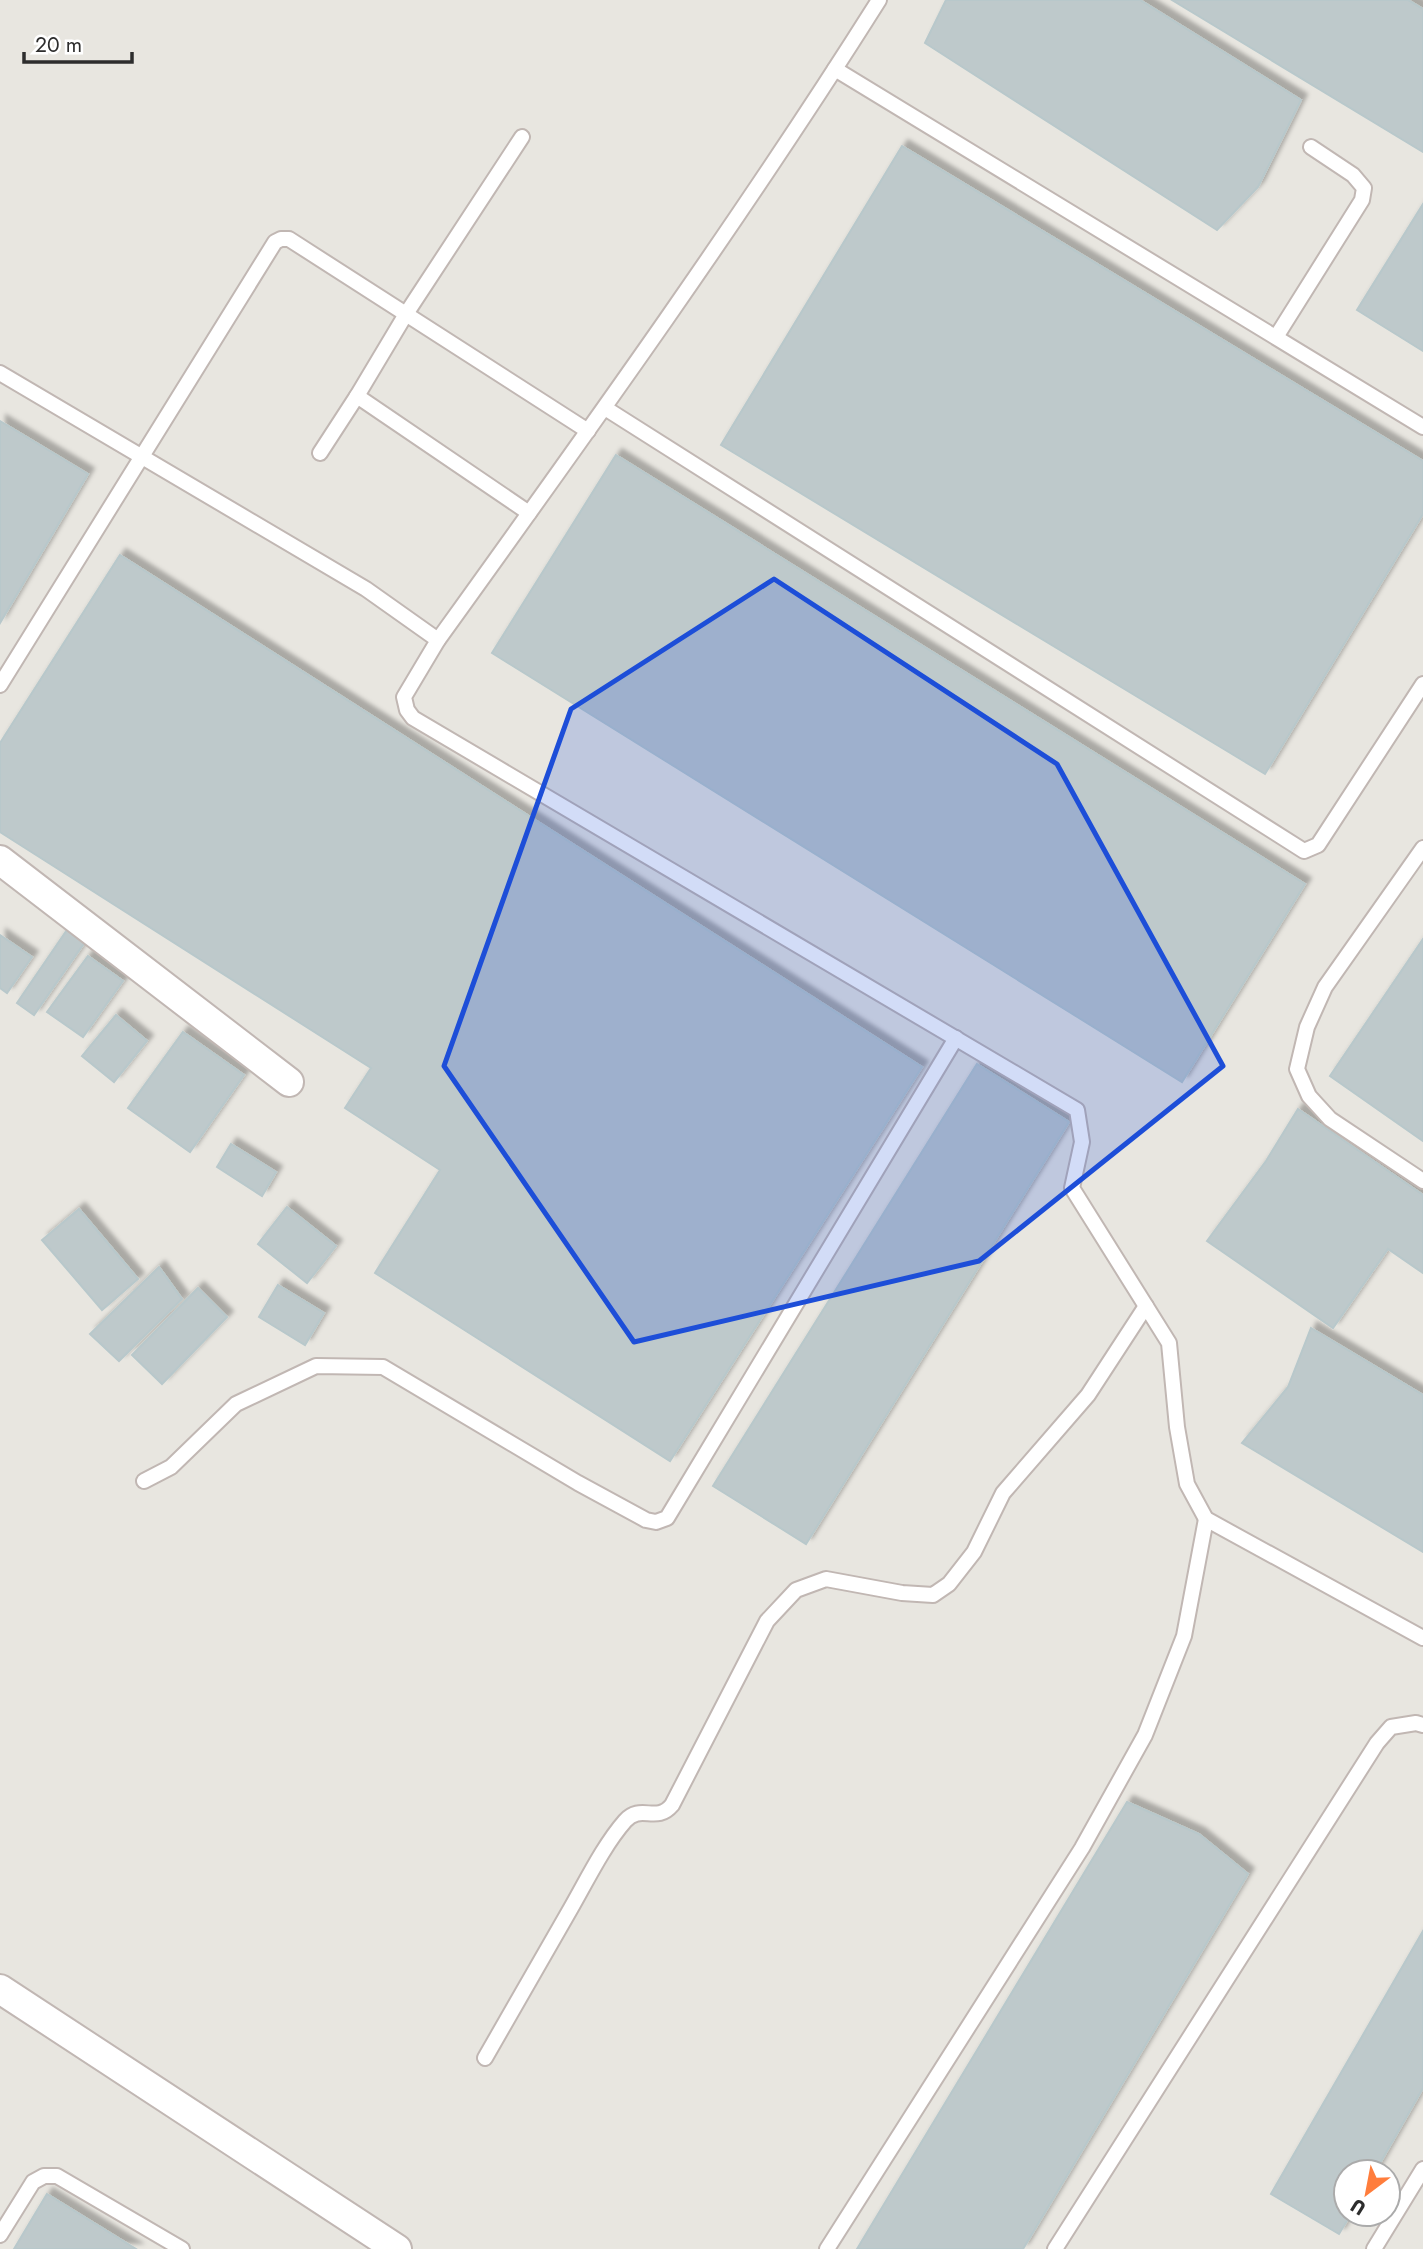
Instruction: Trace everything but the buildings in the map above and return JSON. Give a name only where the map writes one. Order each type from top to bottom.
[{"type":"street","points":[[0,860],[289,1082]]},
{"type":"street","points":[[0,1989],[397,2249]]},
{"type":"lane","points":[[879,0],[605,408],[438,640],[404,697],[407,710],[413,718],[1077,1110],[1082,1142],[1072,1188],[1169,1343],[1177,1427],[1187,1484],[1206,1519],[1423,1638]]},
{"type":"lane","points":[[835,69],[1423,427]]},
{"type":"lane","points":[[320,453],[405,314],[522,137]]},
{"type":"lane","points":[[1276,337],[1362,200],[1364,188],[1353,175],[1311,147]]},
{"type":"lane","points":[[0,685],[275,242],[281,239],[289,239],[588,431]]},
{"type":"lane","points":[[0,373],[366,589],[438,640]]},
{"type":"lane","points":[[357,396],[529,513]]},
{"type":"lane","points":[[605,408],[1304,851],[1318,845],[1423,684]]},
{"type":"lane","points":[[1423,848],[1325,987],[1307,1027],[1297,1069],[1309,1096],[1330,1119],[1423,1181]]},
{"type":"lane","points":[[144,1481],[170,1467],[236,1404],[316,1366],[383,1367],[578,1483],[646,1520],[656,1522],[667,1518],[956,1038]]},
{"type":"lane","points":[[485,2058],[590,1873],[626,1819],[638,1812],[659,1815],[672,1805],[767,1621],[796,1591],[826,1579],[902,1593],[933,1595],[949,1584],[974,1552],[1003,1493],[1088,1395],[1146,1306]]},
{"type":"lane","points":[[827,2249],[1082,1848],[1145,1735],[1184,1636],[1206,1519]]},
{"type":"lane","points":[[1055,2249],[1377,1743],[1391,1727],[1416,1723],[1423,1725]]},
{"type":"lane","points":[[1374,2249],[1423,2169]]},
{"type":"lane","points":[[0,2235],[33,2182],[44,2176],[57,2176],[182,2249]]},
{"type":"highlighted area","points":[[774,579],[1057,764],[1223,1066],[979,1261],[634,1342],[444,1066],[571,709]]},
{"type":"shaded area","points":[[0,0],[1423,0],[1423,2249],[0,2249]]}]
